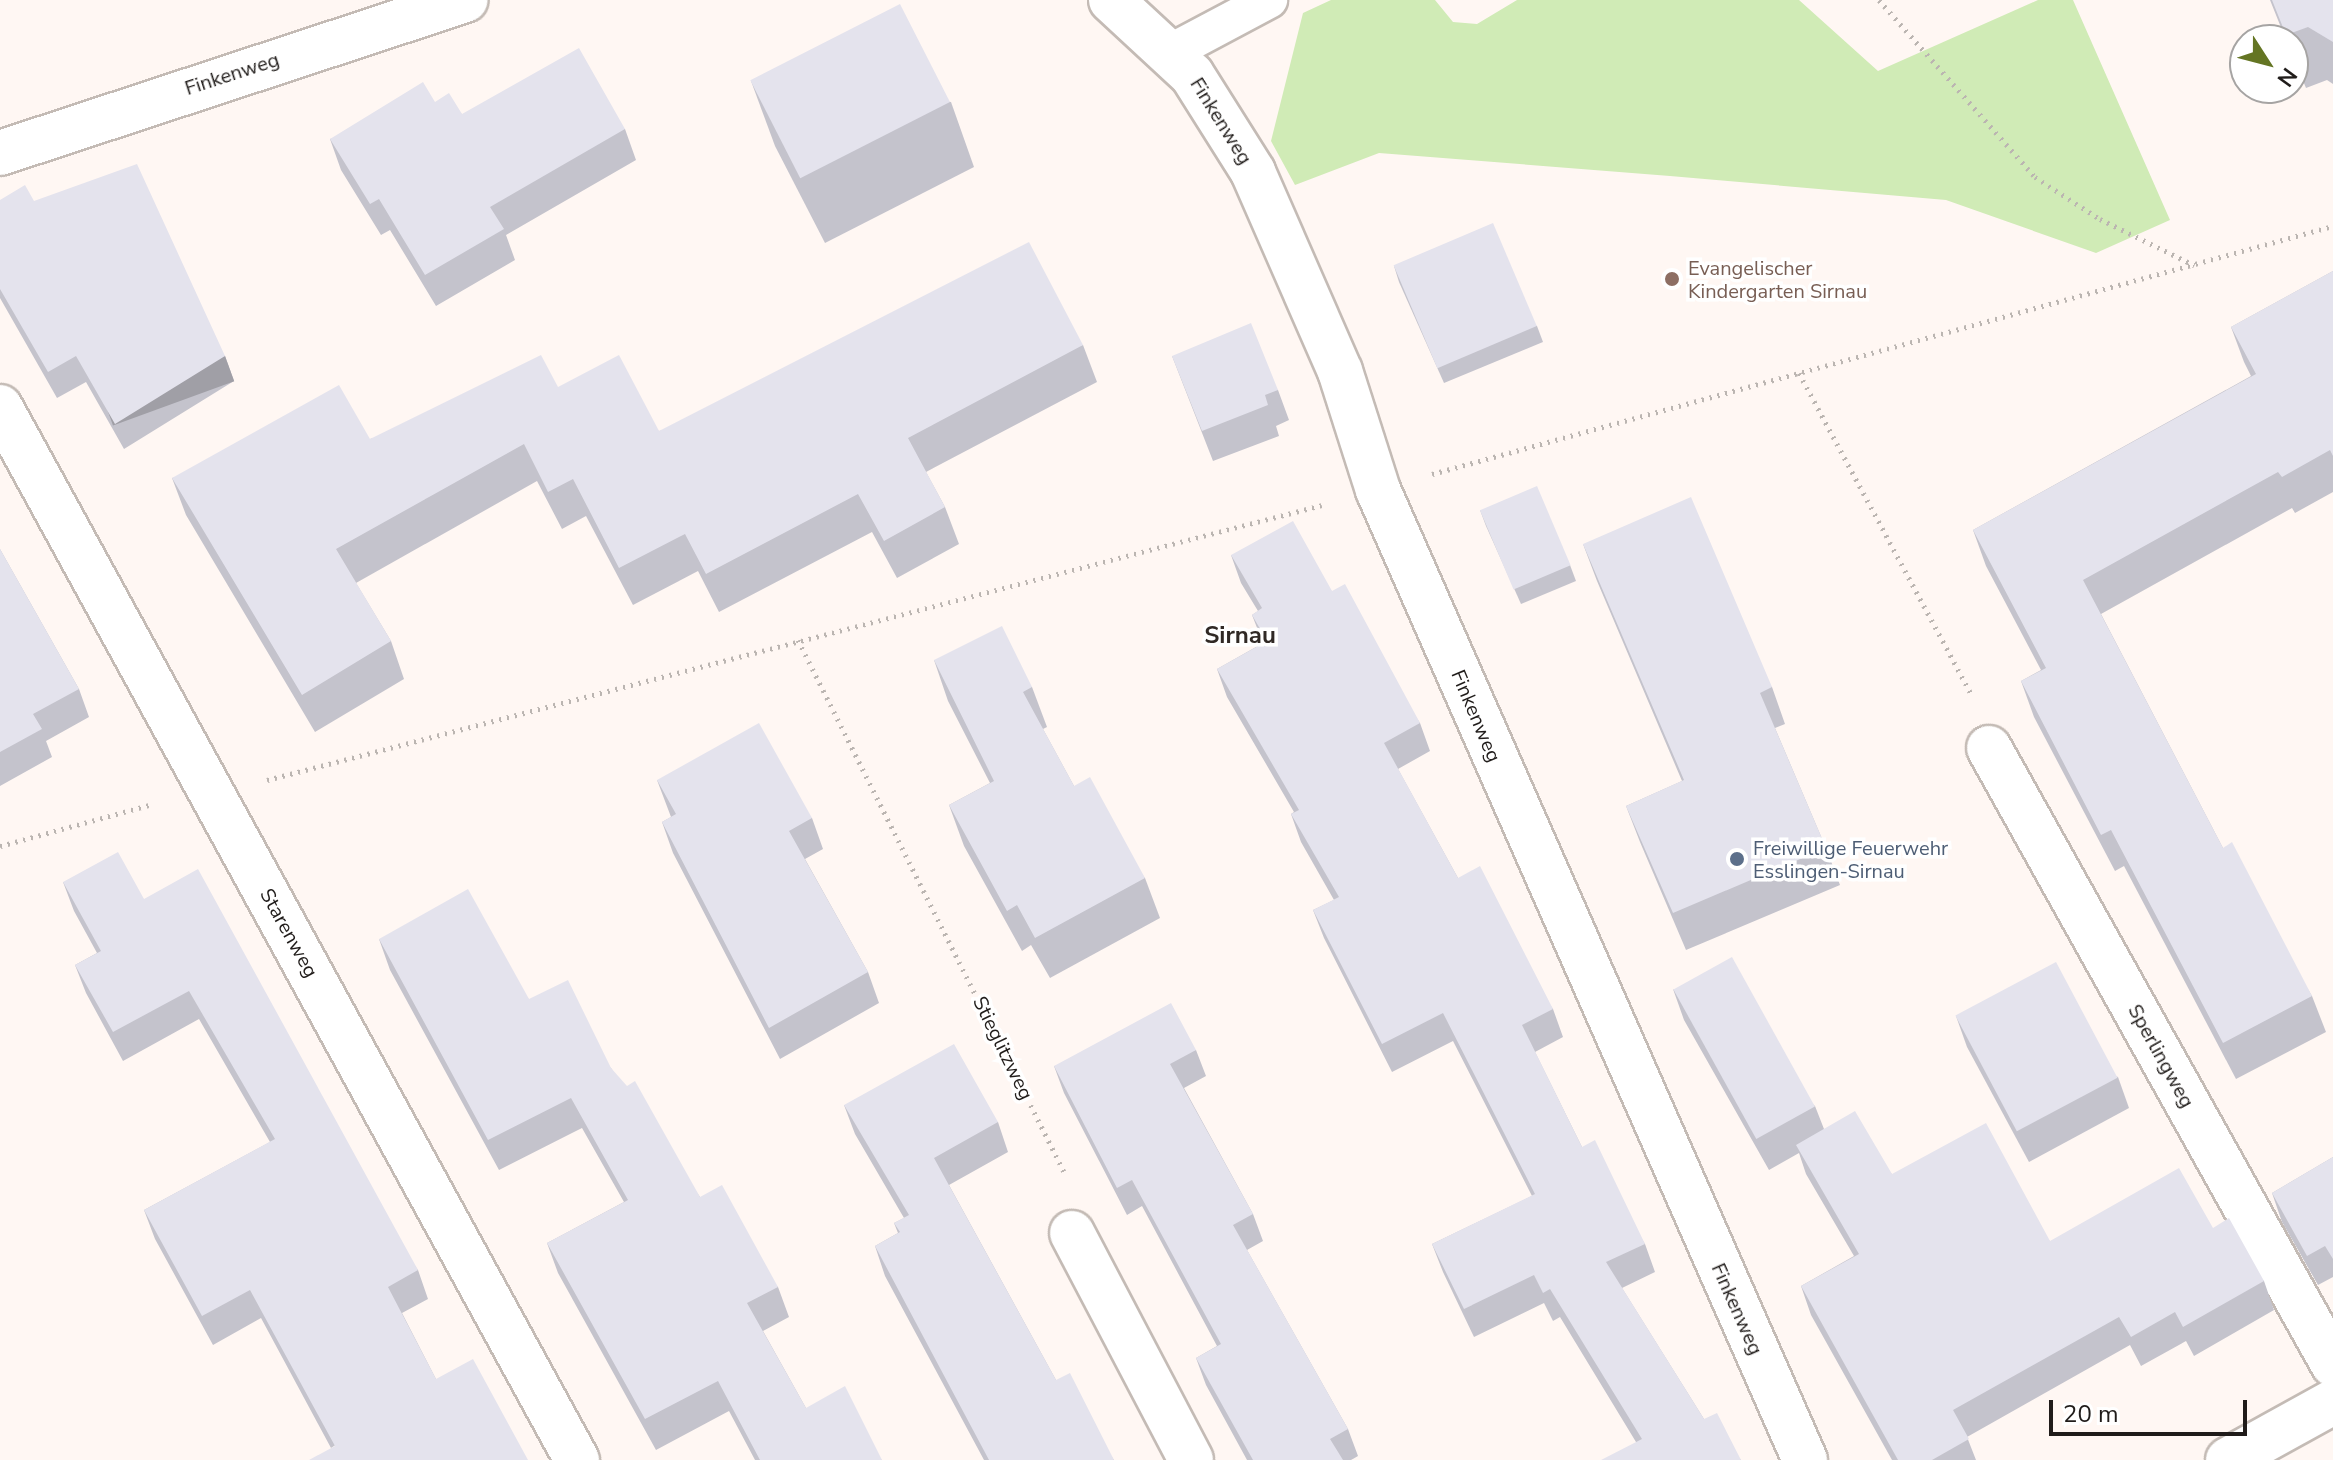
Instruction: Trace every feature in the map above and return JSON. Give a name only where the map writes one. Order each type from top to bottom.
[{"type":"street","name":"Finkenweg","points":[[0,153],[466,0]]},
{"type":"street","name":"Finkenweg","points":[[1111,0],[1173,51],[1217,108],[1253,172],[1340,371],[1378,490],[1805,1460]]},
{"type":"street","name":"Starenweg","points":[[0,407],[577,1460]]},
{"type":"street","name":"Sperlingweg","points":[[1989,748],[2333,1364]]},
{"type":"street","points":[[1072,1233],[1191,1460]]},
{"type":"street","points":[[2228,1460],[2333,1402]]},
{"type":"lane","points":[[1173,51],[1269,0]]},
{"type":"path","points":[[1879,0],[2035,177],[2100,219],[2194,265]]},
{"type":"path","points":[[0,846],[210,789],[258,783],[1378,490],[2333,226]]},
{"type":"path","points":[[1799,373],[1977,705],[1989,748]]},
{"type":"path","name":"Stieglitzweg","points":[[798,640],[1067,1178],[1072,1233]]},
{"type":"green space","points":[[1331,0],[1435,0],[1453,22],[1477,24],[1517,0],[1799,0],[1878,71],[2038,0],[2073,0],[2170,220],[2096,253],[1946,200],[1670,176],[1379,153],[1295,185],[1271,141],[1303,13]]},
{"type":"building","points":[[2272,0],[2333,0],[2333,42],[2309,28],[2309,24],[2282,24]]},
{"type":"building","points":[[900,4],[950,102],[800,178],[750,80]]},
{"type":"building","points":[[579,48],[625,129],[490,207],[504,229],[425,275],[379,199],[370,204],[330,139],[423,82],[435,102],[449,93],[462,114]]},
{"type":"building","points":[[137,164],[225,356],[115,424],[76,356],[48,372],[0,289],[0,200],[25,185],[34,201]]},
{"type":"building","points":[[1493,223],[1537,326],[1437,368],[1394,265]]},
{"type":"building","points":[[1029,242],[1083,345],[908,438],[945,507],[884,541],[858,494],[706,574],[685,534],[619,568],[573,479],[548,492],[524,444],[336,549],[391,641],[302,695],[172,478],[339,385],[370,439],[541,355],[558,387],[619,355],[659,431]]},
{"type":"building","points":[[2333,271],[2333,456],[2330,450],[2282,477],[2278,472],[2083,580],[2223,848],[2232,842],[2312,996],[2223,1043],[2111,830],[2101,835],[2021,681],[2046,668],[1973,530],[2256,374],[2231,327]]},
{"type":"building","points":[[1251,323],[1278,390],[1265,395],[1268,405],[1202,431],[1172,356]]},
{"type":"building","points":[[1537,486],[1571,565],[1514,589],[1480,510]]},
{"type":"building","points":[[1691,497],[1772,687],[1760,693],[1826,848],[1673,913],[1626,806],[1684,780],[1583,544]]},
{"type":"building","points":[[1293,521],[1332,591],[1345,584],[1420,723],[1384,743],[1458,878],[1480,866],[1553,1009],[1522,1025],[1582,1147],[1595,1140],[1645,1244],[1606,1262],[1704,1419],[1717,1413],[1741,1460],[1601,1460],[1642,1439],[1550,1289],[1543,1293],[1534,1275],[1464,1309],[1432,1244],[1535,1194],[1443,1013],[1382,1044],[1313,910],[1339,897],[1291,814],[1299,810],[1217,669],[1267,641],[1252,615],[1262,608],[1231,555]]},
{"type":"building","points":[[0,549],[79,689],[33,714],[42,729],[0,752]]},
{"type":"building","points":[[1002,626],[1032,687],[1023,692],[1074,786],[1090,777],[1145,878],[1035,938],[1017,905],[1007,911],[949,805],[994,781],[934,660]]},
{"type":"building","points":[[759,723],[812,818],[789,831],[868,972],[769,1028],[662,822],[676,814],[657,780]]},
{"type":"building","points":[[118,852],[144,899],[198,869],[418,1270],[388,1287],[436,1379],[473,1359],[528,1460],[309,1460],[335,1446],[250,1290],[202,1316],[144,1210],[275,1139],[189,991],[113,1032],[75,965],[101,951],[63,882]]},
{"type":"building","points":[[468,889],[529,999],[568,980],[611,1068],[627,1086],[635,1081],[700,1197],[722,1185],[778,1287],[747,1303],[806,1408],[845,1386],[882,1460],[760,1460],[718,1381],[645,1419],[547,1243],[628,1200],[571,1098],[488,1140],[379,939]]},
{"type":"building","points":[[1732,957],[1815,1107],[1756,1139],[1673,989]]},
{"type":"building","points":[[2056,962],[2118,1078],[2017,1131],[1955,1016]]},
{"type":"building","points":[[1171,1003],[1196,1050],[1170,1064],[1253,1214],[1233,1225],[1348,1429],[1330,1439],[1343,1460],[1253,1460],[1196,1358],[1221,1344],[1132,1180],[1117,1188],[1054,1066]]},
{"type":"building","points":[[954,1044],[998,1122],[934,1158],[1056,1380],[1070,1373],[1114,1460],[989,1460],[875,1246],[900,1232],[894,1223],[909,1215],[844,1105]]},
{"type":"building","points":[[1855,1111],[1892,1174],[1986,1123],[2050,1241],[2179,1168],[2213,1228],[2229,1218],[2264,1281],[2183,1327],[2175,1312],[2131,1337],[2119,1317],[1953,1410],[1969,1439],[1932,1460],[1898,1460],[1801,1286],[1859,1254],[1796,1145]]},
{"type":"building","points":[[2333,1157],[2333,1259],[2325,1246],[2307,1256],[2272,1193]]},
{"type":"place","name":"Evangelischer Kindergarten Sirnau","points":[[1672,279]]},
{"type":"place","name":"Freiwillige Feuerwehr Esslingen-Sirnau","points":[[1737,859]]},
{"type":"district","name":"Sirnau","points":[[1240,636]]}]
